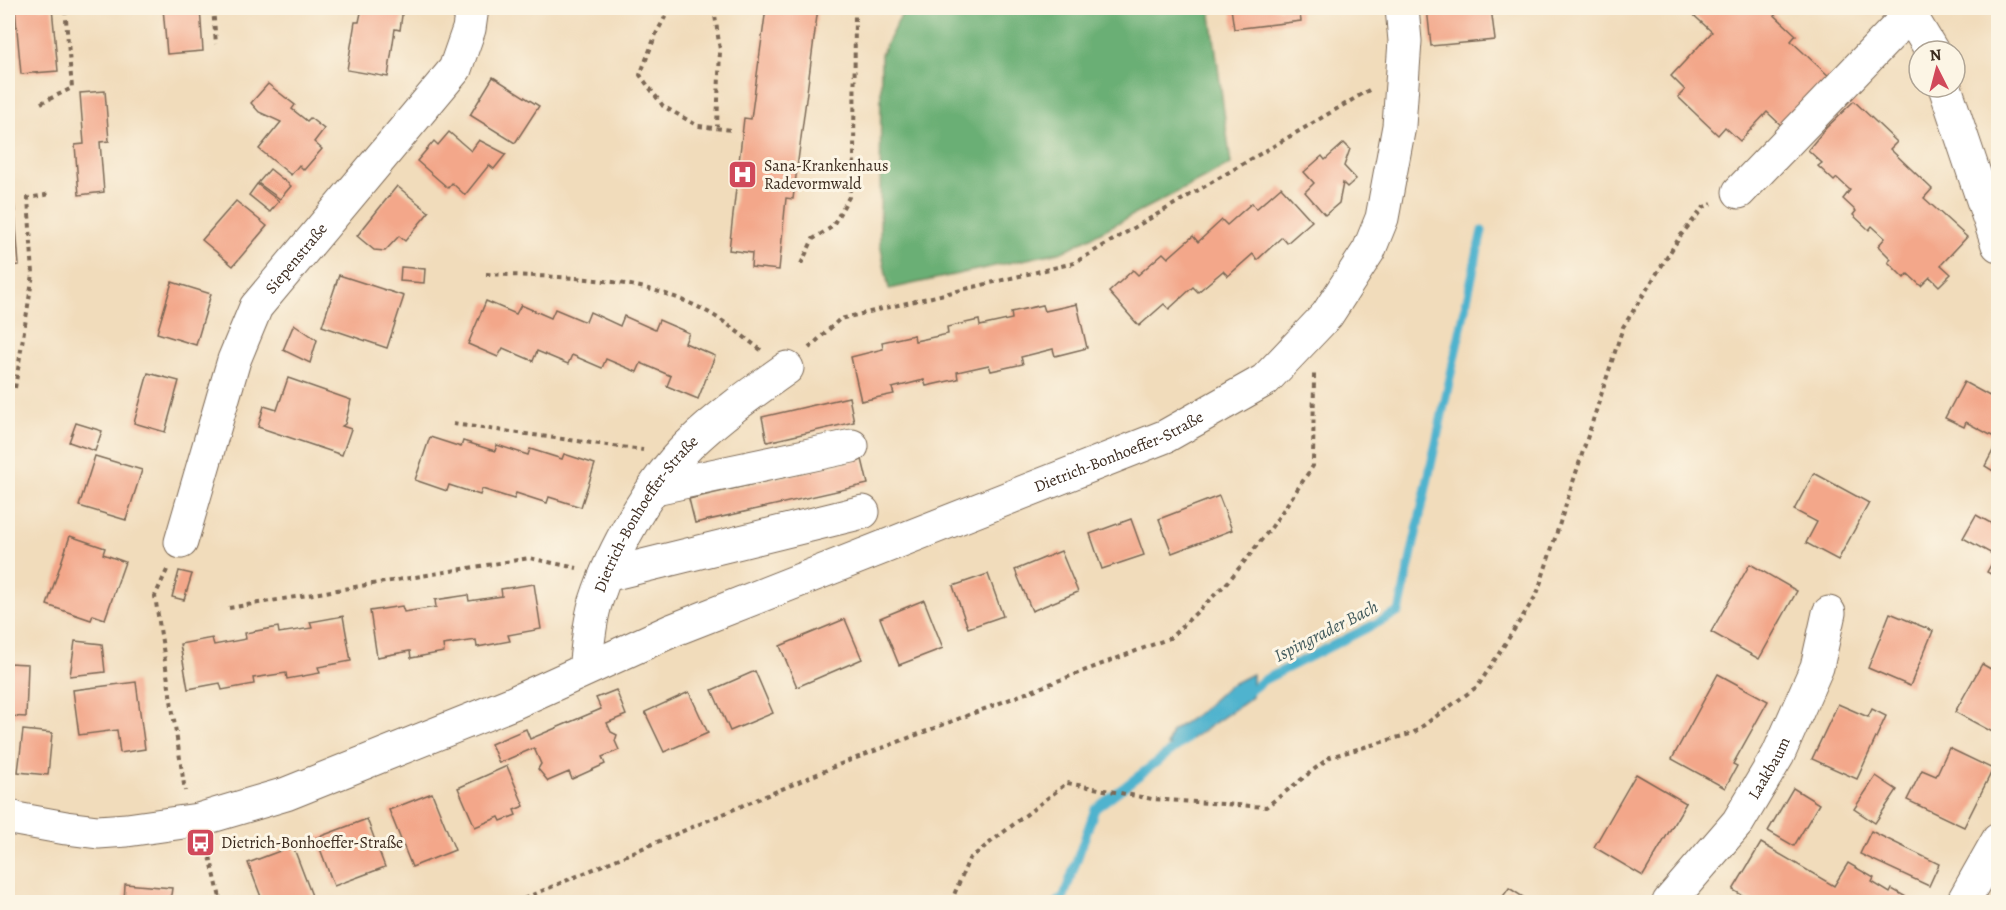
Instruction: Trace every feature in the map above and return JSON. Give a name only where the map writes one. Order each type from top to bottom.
[{"type":"street","name":"Siepenstraße","points":[[180,542],[234,360],[256,306],[455,69],[469,29],[472,8]]},
{"type":"street","name":"Dietrich-Bonhoeffer-Straße","points":[[10,821],[98,831],[162,827],[264,801],[367,763],[513,703],[585,669],[743,602],[976,513],[1166,436],[1265,380],[1327,315],[1370,250],[1382,218],[1399,126],[1405,41],[1402,8]]},
{"type":"street","points":[[1739,192],[1909,10],[1925,39]]},
{"type":"street","points":[[1949,99],[1998,245]]},
{"type":"street","name":"Dietrich-Bonhoeffer-Straße","points":[[585,669],[595,603],[631,525],[655,488],[680,456],[729,409],[787,368]]},
{"type":"street","points":[[655,488],[852,446]]},
{"type":"street","points":[[606,575],[863,512]]},
{"type":"street","name":"Laakbaum","points":[[1669,903],[1738,822],[1778,755],[1817,668],[1829,613]]},
{"type":"street","points":[[1963,903],[1998,840]]},
{"type":"path","points":[[42,103],[72,87],[65,8]]},
{"type":"path","points":[[213,8],[216,44]]},
{"type":"path","points":[[670,8],[656,34],[640,75],[663,106],[698,126],[717,126],[732,130]]},
{"type":"path","points":[[714,8],[720,50],[717,126]]},
{"type":"path","points":[[801,264],[813,239],[832,227],[849,197],[854,161],[855,8]]},
{"type":"path","points":[[486,274],[620,281],[670,296],[713,315],[787,368],[840,319],[1074,263],[1403,70]]},
{"type":"path","points":[[951,903],[969,859],[1067,783],[1141,796],[1266,807],[1330,757],[1413,733],[1478,687],[1537,594],[1623,327],[1681,235],[1704,207],[1739,192]]},
{"type":"path","points":[[15,388],[33,274],[28,198],[51,194]]},
{"type":"path","points":[[516,903],[843,763],[1170,638],[1227,583],[1271,528],[1314,466],[1314,330]]},
{"type":"path","points":[[453,424],[680,456]]},
{"type":"path","points":[[180,542],[154,596],[190,821],[204,833],[221,903]]},
{"type":"path","points":[[228,608],[529,558],[606,575]]},
{"type":"green space","points":[[905,8],[1210,8],[1231,164],[1064,251],[889,289],[880,243],[881,54]]},
{"type":"water","points":[[1252,674],[1252,697],[1181,746],[1167,746],[1172,731],[1200,712],[1228,686]]},
{"type":"building","points":[[15,8],[52,8],[58,71],[21,74]]},
{"type":"building","points":[[163,8],[200,8],[203,51],[167,54]]},
{"type":"building","points":[[362,8],[403,8],[400,30],[395,29],[388,77],[347,70],[355,22],[359,22]]},
{"type":"building","points":[[766,8],[818,8],[793,199],[786,198],[779,270],[751,267],[752,253],[729,250],[744,118],[751,119]]},
{"type":"building","points":[[1231,8],[1299,8],[1301,21],[1234,29]]},
{"type":"building","points":[[1427,8],[1491,8],[1495,40],[1431,46]]},
{"type":"building","points":[[1686,8],[1767,8],[1796,35],[1791,41],[1831,78],[1784,128],[1767,112],[1740,141],[1725,127],[1718,135],[1678,97],[1685,90],[1671,76],[1712,32]]},
{"type":"building","points":[[493,77],[539,106],[515,143],[470,115]]},
{"type":"building","points":[[268,84],[295,105],[292,109],[307,121],[310,118],[324,129],[314,142],[322,149],[304,170],[299,165],[291,175],[259,149],[281,122],[259,112],[251,103]]},
{"type":"building","points":[[105,91],[109,141],[100,142],[104,192],[79,195],[75,145],[84,144],[80,93]]},
{"type":"building","points":[[1854,101],[1897,142],[1890,149],[1932,189],[1924,198],[1967,237],[1941,265],[1951,274],[1939,286],[1930,277],[1921,286],[1908,274],[1904,278],[1888,262],[1891,259],[1878,246],[1885,238],[1872,226],[1869,230],[1853,215],[1856,211],[1843,199],[1850,190],[1837,178],[1834,181],[1818,166],[1822,163],[1808,150],[1826,128]]},
{"type":"building","points":[[449,132],[471,151],[479,140],[506,154],[494,169],[489,165],[465,195],[452,183],[448,188],[417,161],[434,141],[438,145]]},
{"type":"building","points":[[1344,143],[1350,149],[1344,166],[1356,179],[1347,187],[1343,183],[1339,203],[1325,215],[1305,192],[1314,183],[1304,172],[1322,156],[1325,160]]},
{"type":"building","points":[[10,150],[19,265],[8,266],[8,151]]},
{"type":"building","points":[[270,169],[291,186],[280,199],[258,183]]},
{"type":"building","points":[[257,184],[279,201],[270,212],[249,195]]},
{"type":"building","points":[[397,186],[429,212],[405,241],[399,236],[385,251],[374,250],[357,236]]},
{"type":"building","points":[[1281,187],[1312,221],[1287,243],[1282,237],[1257,260],[1253,254],[1228,276],[1223,271],[1198,292],[1193,287],[1169,309],[1164,304],[1139,326],[1109,292],[1133,270],[1138,275],[1163,253],[1168,258],[1193,236],[1198,242],[1222,220],[1227,225],[1252,203],[1256,209]]},
{"type":"building","points":[[236,201],[267,226],[233,266],[202,240]]},
{"type":"building","points":[[401,267],[425,269],[424,283],[400,281]]},
{"type":"building","points":[[339,275],[404,296],[387,348],[322,326]]},
{"type":"building","points":[[172,282],[211,294],[196,345],[157,333]]},
{"type":"building","points":[[486,301],[516,314],[521,305],[551,318],[555,309],[586,322],[590,312],[620,326],[624,316],[655,330],[659,320],[689,333],[685,343],[715,356],[698,399],[667,386],[671,376],[641,363],[637,372],[606,359],[602,368],[572,355],[568,364],[537,351],[533,361],[503,348],[498,357],[468,344]]},
{"type":"building","points":[[1077,304],[1087,348],[1055,356],[1053,349],[1021,357],[1023,364],[991,371],[989,365],[957,372],[958,379],[926,386],[924,380],[892,388],[894,394],[861,401],[851,357],[883,349],[882,342],[914,335],[915,341],[948,334],[947,327],[979,320],[980,326],[1012,319],[1011,312],[1043,305],[1045,311]]},
{"type":"building","points":[[294,324],[317,340],[310,363],[283,350]]},
{"type":"building","points":[[148,373],[179,381],[165,432],[134,423]]},
{"type":"building","points":[[288,378],[351,400],[345,424],[342,426],[351,429],[342,455],[258,427],[264,406],[277,410]]},
{"type":"building","points":[[1964,382],[1995,399],[1998,394],[1998,428],[1994,437],[1966,422],[1964,427],[1945,418]]},
{"type":"building","points":[[849,397],[854,422],[767,442],[762,417]]},
{"type":"building","points":[[76,423],[102,431],[95,451],[69,442]]},
{"type":"building","points":[[430,437],[461,447],[463,441],[495,451],[497,445],[528,455],[530,449],[562,459],[564,454],[595,464],[581,507],[549,497],[547,503],[516,493],[514,499],[482,489],[480,495],[449,485],[447,491],[415,480]]},
{"type":"building","points":[[1998,441],[1998,474],[1985,466]]},
{"type":"building","points":[[95,456],[142,470],[126,520],[79,506]]},
{"type":"building","points":[[862,459],[868,484],[695,523],[689,499]]},
{"type":"building","points":[[1814,473],[1869,503],[1838,560],[1806,543],[1817,522],[1794,510]]},
{"type":"building","points":[[1219,496],[1232,530],[1172,553],[1159,519]]},
{"type":"building","points":[[1976,515],[1998,527],[1998,578],[1987,572],[1996,556],[1963,538]]},
{"type":"building","points":[[1131,519],[1144,555],[1102,569],[1090,534]]},
{"type":"building","points":[[70,536],[105,548],[103,554],[125,562],[105,619],[93,615],[91,620],[47,605]]},
{"type":"building","points":[[1061,551],[1078,592],[1032,611],[1015,570]]},
{"type":"building","points":[[1750,564],[1797,591],[1759,659],[1711,632]]},
{"type":"building","points":[[179,571],[192,574],[184,600],[172,597]]},
{"type":"building","points":[[988,574],[1003,616],[968,628],[953,586]]},
{"type":"building","points":[[534,584],[541,629],[508,635],[510,641],[477,647],[476,640],[443,645],[444,652],[411,658],[410,651],[377,657],[370,611],[402,606],[404,612],[436,607],[435,600],[468,595],[469,601],[502,596],[501,589]]},
{"type":"building","points":[[924,600],[943,648],[899,665],[880,618]]},
{"type":"building","points":[[1890,613],[1933,631],[1910,686],[1868,668]]},
{"type":"building","points":[[343,616],[351,661],[318,667],[320,673],[287,679],[286,673],[253,678],[254,684],[222,690],[220,683],[188,689],[180,644],[212,638],[214,645],[246,639],[245,633],[278,627],[279,633],[312,628],[310,622]]},
{"type":"building","points":[[845,619],[862,659],[797,687],[780,646]]},
{"type":"building","points":[[75,641],[102,644],[105,672],[70,676]]},
{"type":"building","points":[[8,663],[28,664],[26,717],[8,716]]},
{"type":"building","points":[[1982,664],[1998,673],[1998,729],[1996,734],[1955,712]]},
{"type":"building","points":[[755,671],[773,713],[730,731],[712,690]]},
{"type":"building","points":[[1718,674],[1768,701],[1733,764],[1737,766],[1725,788],[1672,759]]},
{"type":"building","points":[[136,682],[145,749],[120,753],[117,730],[79,735],[73,690]]},
{"type":"building","points":[[616,690],[626,715],[607,723],[611,732],[617,735],[615,741],[619,750],[602,757],[605,764],[572,779],[569,772],[548,781],[538,769],[541,764],[534,748],[499,763],[491,744],[526,729],[530,739],[601,709],[596,698]]},
{"type":"building","points":[[689,692],[708,733],[664,752],[645,712]]},
{"type":"building","points":[[1838,704],[1868,717],[1872,709],[1886,716],[1857,779],[1812,759]]},
{"type":"building","points":[[23,730],[52,733],[48,775],[18,772]]},
{"type":"building","points":[[1949,748],[1993,769],[1964,827],[1907,800],[1922,770],[1936,776]]},
{"type":"building","points":[[507,766],[524,806],[514,810],[516,815],[501,821],[499,817],[475,827],[458,788]]},
{"type":"building","points":[[1636,774],[1686,803],[1643,876],[1594,847]]},
{"type":"building","points":[[1876,776],[1897,790],[1875,823],[1854,809]]},
{"type":"building","points":[[1793,788],[1819,804],[1794,846],[1768,831]]},
{"type":"building","points":[[432,793],[455,850],[412,867],[389,810]]},
{"type":"building","points":[[367,819],[385,867],[334,886],[316,838]]},
{"type":"building","points":[[1871,831],[1939,864],[1929,886],[1860,854]]},
{"type":"building","points":[[1761,843],[1834,886],[1848,863],[1874,878],[1872,882],[1890,893],[1892,889],[1915,902],[1754,902],[1733,890]]},
{"type":"building","points":[[293,846],[314,901],[263,902],[248,863]]},
{"type":"building","points":[[125,884],[172,888],[170,902],[124,902]]},
{"type":"building","points":[[1509,888],[1531,902],[1499,902]]},
{"type":"waterway","name":"Ispingrader Bach","points":[[1243,696],[1264,680],[1399,612],[1482,231]]},
{"type":"waterway","name":"Ispingrader Bach","points":[[1057,902],[1064,896],[1095,809],[1187,739]]},
{"type":"place","name":"Sana-Krankenhaus Radevormwald","points":[[743,175]]},
{"type":"place","name":"Dietrich-Bonhoeffer-Straße","points":[[200,843]]}]
